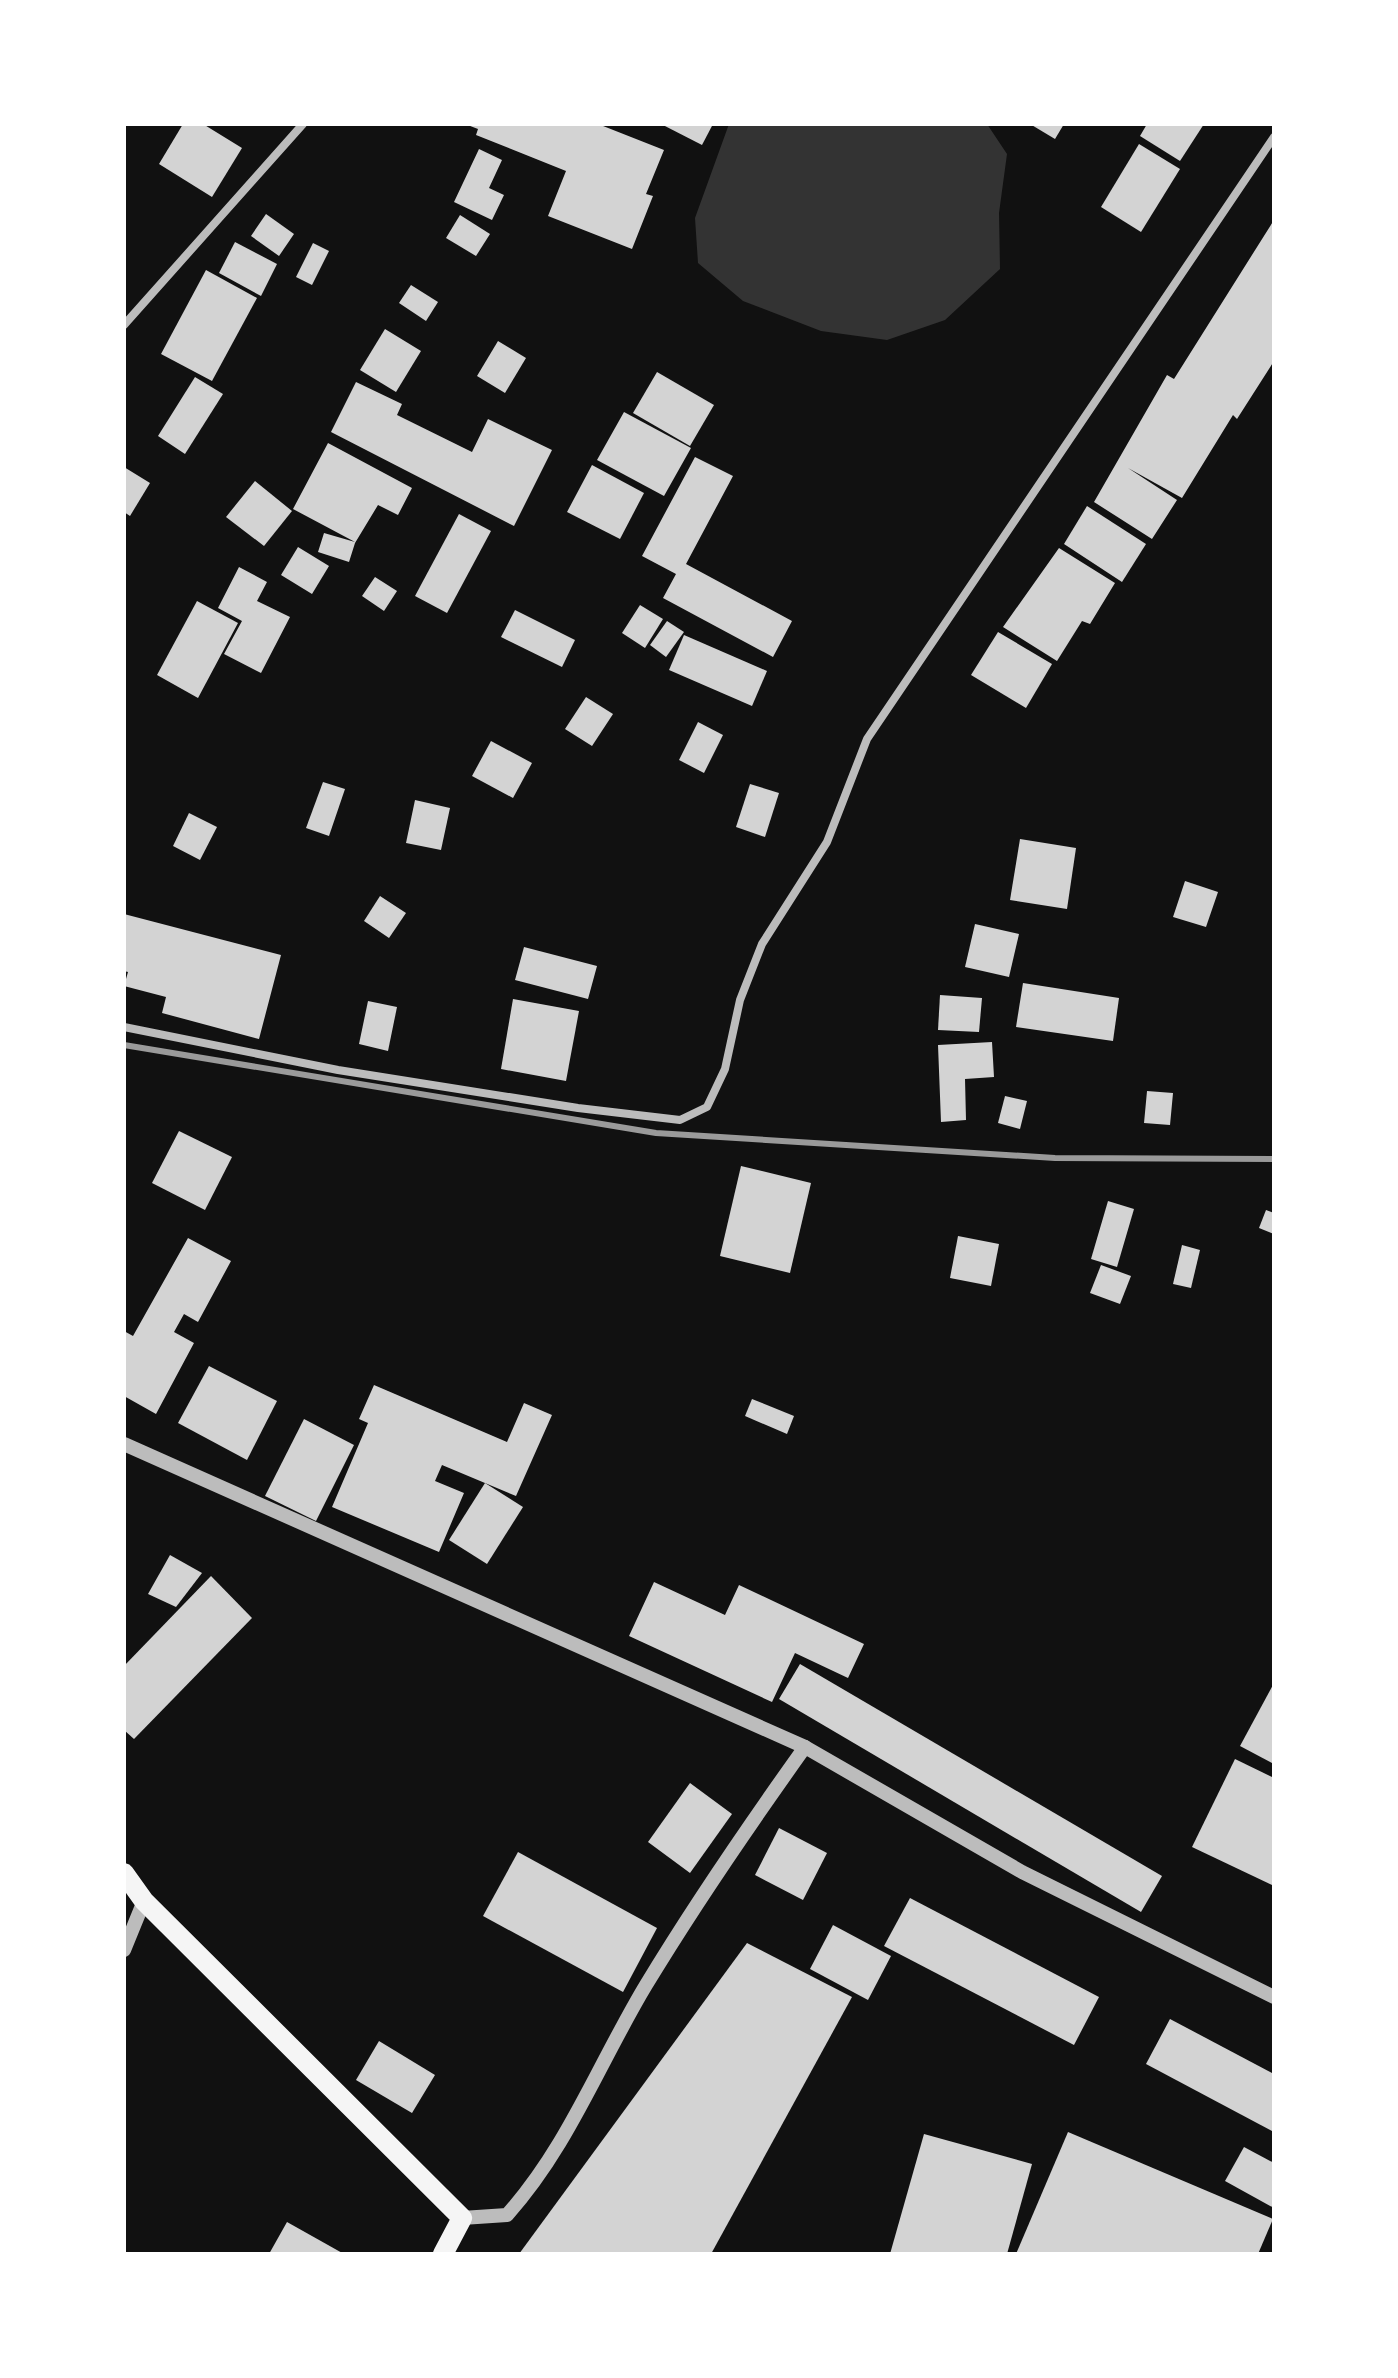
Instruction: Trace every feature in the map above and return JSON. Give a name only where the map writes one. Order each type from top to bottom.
[{"type":"main road","points":[[124,1873],[144,1901],[462,2218],[443,2254]]},
{"type":"street","points":[[124,325],[303,124]]},
{"type":"street","points":[[124,1027],[338,1070],[578,1108],[680,1120],[707,1107],[725,1069],[740,1000],[762,944],[827,842],[867,739],[1274,137]]},
{"type":"street","points":[[124,1444],[805,1747],[1022,1872],[1274,1997]]},
{"type":"street","points":[[462,2218],[507,2215],[532,2188],[576,2118],[645,1987],[805,1747]]},
{"type":"street","points":[[124,1950],[144,1901]]},
{"type":"shaded area","points":[[729,124],[987,124],[1007,154],[999,213],[1000,269],[945,320],[887,340],[821,331],[743,301],[698,263],[695,218]]},
{"type":"building","points":[[183,124],[203,124],[242,148],[212,197],[159,164]]},
{"type":"building","points":[[465,124],[598,124],[664,150],[646,194],[653,196],[632,249],[548,216],[566,171],[476,135],[478,129]]},
{"type":"building","points":[[661,124],[713,124],[702,145]]},
{"type":"building","points":[[1030,124],[1064,124],[1055,139]]},
{"type":"building","points":[[1147,124],[1204,124],[1180,161],[1140,136]]},
{"type":"building","points":[[1139,144],[1180,169],[1141,232],[1101,207]]},
{"type":"building","points":[[479,149],[502,160],[489,188],[504,195],[492,220],[454,202]]},
{"type":"building","points":[[266,214],[294,234],[279,256],[251,236]]},
{"type":"building","points":[[460,215],[490,234],[476,256],[446,238]]},
{"type":"building","points":[[1274,220],[1274,361],[1237,419],[1233,415],[1182,498],[1128,468],[1177,500],[1152,539],[1094,502],[1167,375],[1174,379]]},
{"type":"building","points":[[235,242],[277,264],[261,296],[219,273]]},
{"type":"building","points":[[313,243],[329,251],[312,285],[296,277]]},
{"type":"building","points":[[206,270],[257,298],[212,381],[161,354]]},
{"type":"building","points":[[411,285],[438,302],[426,321],[399,303]]},
{"type":"building","points":[[385,329],[421,351],[396,392],[360,370]]},
{"type":"building","points":[[498,341],[526,358],[505,393],[477,376]]},
{"type":"building","points":[[657,372],[714,405],[690,446],[633,413]]},
{"type":"building","points":[[195,377],[223,394],[185,454],[158,436]]},
{"type":"building","points":[[356,382],[402,404],[397,415],[472,452],[488,419],[552,450],[514,526],[331,432]]},
{"type":"building","points":[[624,412],[691,448],[664,496],[597,460]]},
{"type":"building","points":[[328,443],[412,488],[398,515],[378,505],[355,543],[349,562],[318,552],[324,533],[355,542],[293,509]]},
{"type":"building","points":[[695,457],[733,476],[686,564],[792,621],[773,657],[663,598],[676,574],[642,556]]},
{"type":"building","points":[[592,465],[644,493],[620,539],[567,512]]},
{"type":"building","points":[[124,467],[150,483],[130,516],[124,512]]},
{"type":"building","points":[[255,481],[292,511],[264,546],[226,517]]},
{"type":"building","points":[[1087,506],[1146,544],[1122,582],[1064,544]]},
{"type":"building","points":[[459,514],[491,531],[447,613],[415,596]]},
{"type":"building","points":[[298,547],[329,566],[312,594],[281,575]]},
{"type":"building","points":[[1059,548],[1115,583],[1090,624],[1082,621],[1057,661],[1003,627]]},
{"type":"building","points":[[239,567],[267,582],[257,601],[290,617],[261,673],[224,654],[242,621],[218,608]]},
{"type":"building","points":[[375,577],[397,591],[384,611],[362,596]]},
{"type":"building","points":[[197,601],[238,623],[198,698],[157,675]]},
{"type":"building","points":[[640,605],[663,619],[645,648],[622,633]]},
{"type":"building","points":[[515,610],[575,640],[562,667],[501,637]]},
{"type":"building","points":[[667,621],[684,632],[666,657],[650,645]]},
{"type":"building","points":[[998,632],[1052,664],[1026,708],[971,675]]},
{"type":"building","points":[[684,635],[767,671],[752,706],[669,670]]},
{"type":"building","points":[[586,697],[613,714],[592,746],[565,729]]},
{"type":"building","points":[[698,722],[723,735],[704,773],[679,760]]},
{"type":"building","points":[[491,741],[532,763],[513,798],[472,776]]},
{"type":"building","points":[[323,782],[345,789],[329,836],[306,828]]},
{"type":"building","points":[[750,784],[779,793],[765,837],[736,827]]},
{"type":"building","points":[[415,800],[450,808],[441,850],[406,843]]},
{"type":"building","points":[[189,813],[217,827],[200,860],[173,846]]},
{"type":"building","points":[[1020,839],[1076,848],[1067,909],[1010,900]]},
{"type":"building","points":[[1185,881],[1218,892],[1206,927],[1173,917]]},
{"type":"building","points":[[380,896],[406,913],[389,938],[364,921]]},
{"type":"building","points":[[124,914],[281,955],[259,1039],[162,1013],[166,997],[124,986],[128,972],[124,971]]},
{"type":"building","points":[[975,924],[1019,934],[1009,977],[965,967]]},
{"type":"building","points":[[524,947],[597,966],[588,999],[515,980]]},
{"type":"building","points":[[1023,983],[1119,998],[1113,1041],[1016,1027]]},
{"type":"building","points":[[940,995],[982,998],[979,1032],[938,1030]]},
{"type":"building","points":[[513,999],[579,1011],[566,1081],[501,1069]]},
{"type":"building","points":[[368,1001],[397,1007],[388,1051],[359,1044]]},
{"type":"building","points":[[992,1042],[994,1077],[965,1079],[966,1120],[941,1122],[938,1045]]},
{"type":"building","points":[[1147,1091],[1173,1093],[1170,1125],[1144,1123]]},
{"type":"building","points":[[1005,1096],[1027,1101],[1020,1129],[998,1123]]},
{"type":"building","points":[[179,1131],[232,1157],[205,1210],[152,1183]]},
{"type":"building","points":[[741,1166],[811,1183],[790,1273],[720,1256]]},
{"type":"building","points":[[1108,1201],[1134,1209],[1117,1267],[1091,1259]]},
{"type":"building","points":[[1266,1210],[1274,1213],[1274,1234],[1259,1228]]},
{"type":"building","points":[[958,1236],[999,1244],[991,1286],[950,1278]]},
{"type":"building","points":[[188,1238],[231,1261],[198,1322],[184,1314],[174,1332],[194,1343],[156,1414],[124,1396],[124,1331],[133,1336]]},
{"type":"building","points":[[1182,1245],[1200,1250],[1191,1288],[1173,1284]]},
{"type":"building","points":[[1101,1265],[1131,1276],[1120,1304],[1090,1293]]},
{"type":"building","points":[[209,1366],[277,1401],[247,1460],[178,1423]]},
{"type":"building","points":[[374,1385],[507,1442],[524,1403],[552,1415],[516,1496],[442,1465],[435,1481],[464,1493],[439,1552],[332,1507],[368,1423],[359,1419]]},
{"type":"building","points":[[752,1399],[794,1416],[787,1434],[745,1416]]},
{"type":"building","points":[[304,1419],[354,1445],[316,1521],[265,1496]]},
{"type":"building","points":[[485,1483],[523,1507],[487,1564],[449,1540]]},
{"type":"building","points":[[170,1555],[202,1573],[176,1607],[148,1594]]},
{"type":"building","points":[[211,1576],[252,1618],[134,1739],[124,1730],[124,1666]]},
{"type":"building","points":[[654,1582],[725,1615],[739,1585],[864,1644],[848,1678],[795,1653],[772,1702],[629,1636]]},
{"type":"building","points":[[800,1664],[1162,1876],[1141,1912],[779,1699]]},
{"type":"building","points":[[1274,1683],[1274,1764],[1240,1746]]},
{"type":"building","points":[[1235,1759],[1274,1778],[1274,1886],[1192,1847]]},
{"type":"building","points":[[690,1783],[732,1814],[690,1873],[648,1842]]},
{"type":"building","points":[[779,1828],[827,1853],[803,1900],[755,1875]]},
{"type":"building","points":[[518,1852],[657,1928],[623,1992],[483,1916]]},
{"type":"building","points":[[910,1898],[1099,1997],[1074,2045],[884,1946]]},
{"type":"building","points":[[833,1925],[891,1956],[868,2000],[810,1969]]},
{"type":"building","points":[[747,1943],[852,1997],[711,2254],[519,2254]]},
{"type":"building","points":[[1170,2019],[1274,2074],[1274,2132],[1146,2064]]},
{"type":"building","points":[[379,2041],[435,2075],[412,2113],[356,2080]]},
{"type":"building","points":[[1068,2132],[1273,2219],[1258,2254],[1016,2254]]},
{"type":"building","points":[[924,2134],[1032,2164],[1007,2254],[890,2254]]},
{"type":"building","points":[[1244,2147],[1274,2163],[1274,2208],[1225,2181]]},
{"type":"building","points":[[287,2222],[344,2254],[269,2254]]},
{"type":"railway","points":[[124,1045],[656,1133],[1055,1158],[1274,1159]]}]
